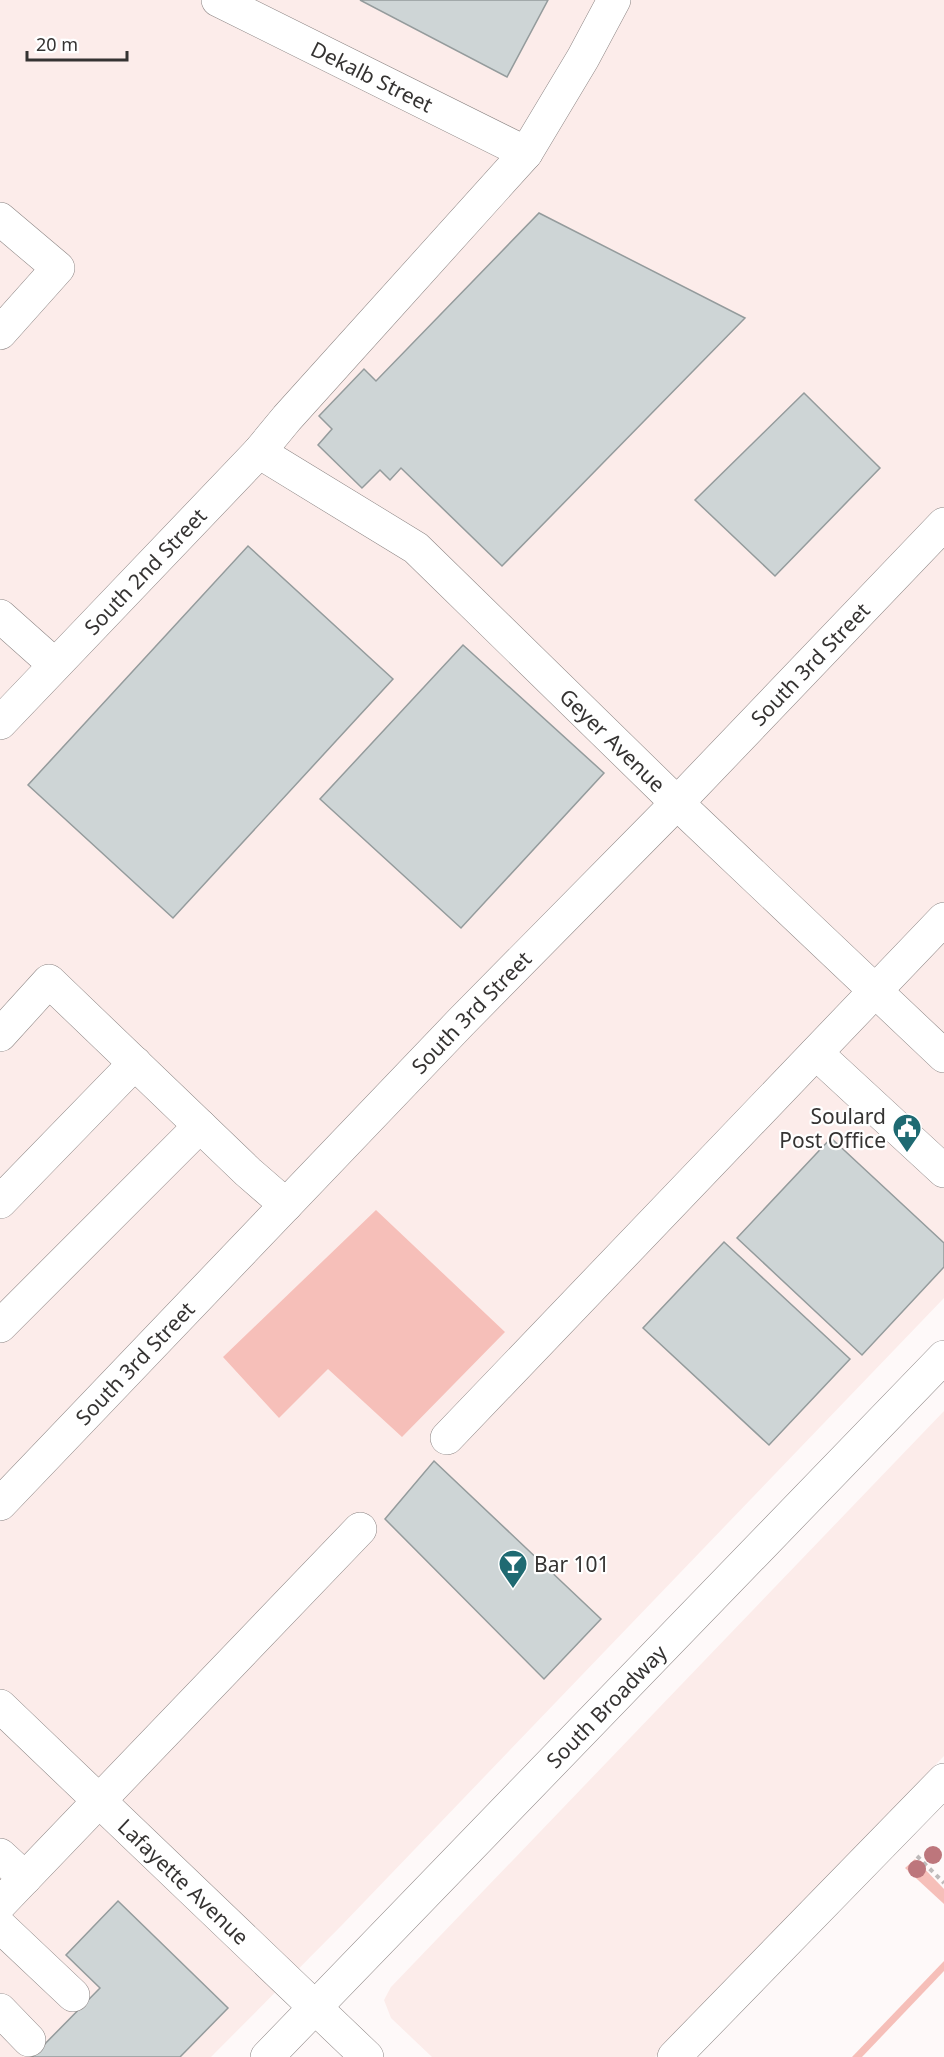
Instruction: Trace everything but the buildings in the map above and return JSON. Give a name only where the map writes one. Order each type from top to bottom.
[{"type":"street","name":"Dekalb Street","points":[[218,0],[526,153]]},
{"type":"street","name":"South 2nd Street","points":[[0,723],[259,452],[287,417],[526,153],[584,58],[614,0]]},
{"type":"street","points":[[0,219],[58,268],[0,333]]},
{"type":"street","name":"Geyer Avenue","points":[[259,452],[416,548],[677,803],[944,1056]]},
{"type":"street","name":"South 3rd Street","points":[[0,1504],[461,1022],[677,803],[944,524]]},
{"type":"street","points":[[0,616],[55,665]]},
{"type":"street","points":[[447,1438],[944,919]]},
{"type":"street","points":[[0,1035],[49,981],[248,1172],[286,1205]]},
{"type":"street","points":[[816,1053],[944,1171]]},
{"type":"street","points":[[0,1202],[135,1063]]},
{"type":"street","points":[[0,1326],[200,1126]]},
{"type":"street","name":"South Broadway","points":[[267,2057],[944,1358]]},
{"type":"street","points":[[0,1904],[360,1529]]},
{"type":"street","name":"Lafayette Avenue","points":[[0,1706],[367,2057]]},
{"type":"street","points":[[674,2057],[944,1780]]},
{"type":"street","points":[[0,1854],[25,1878]]},
{"type":"street","points":[[0,1926],[73,1995]]},
{"type":"street","points":[[0,2010],[29,2040]]},
{"type":"path","points":[[911,1849],[944,1883]]},
{"type":"shaded area","points":[[0,0],[944,0],[944,1298],[342,1925],[211,2057],[0,2057]]},
{"type":"shaded area","points":[[376,1210],[505,1332],[402,1437],[328,1369],[279,1418],[223,1357]]},
{"type":"shaded area","points":[[944,1411],[944,1756],[655,2057],[432,2057],[391,2018],[384,2000],[391,1987]]},
{"type":"shaded area","points":[[915,1859],[944,1889],[944,1904],[905,1868]]},
{"type":"shaded area","points":[[944,1961],[944,1971],[862,2057],[852,2057]]},
{"type":"place","name":"Soulard Post Office","points":[[907,1154]]},
{"type":"place","name":"Bar 101","points":[[513,1590]]}]
